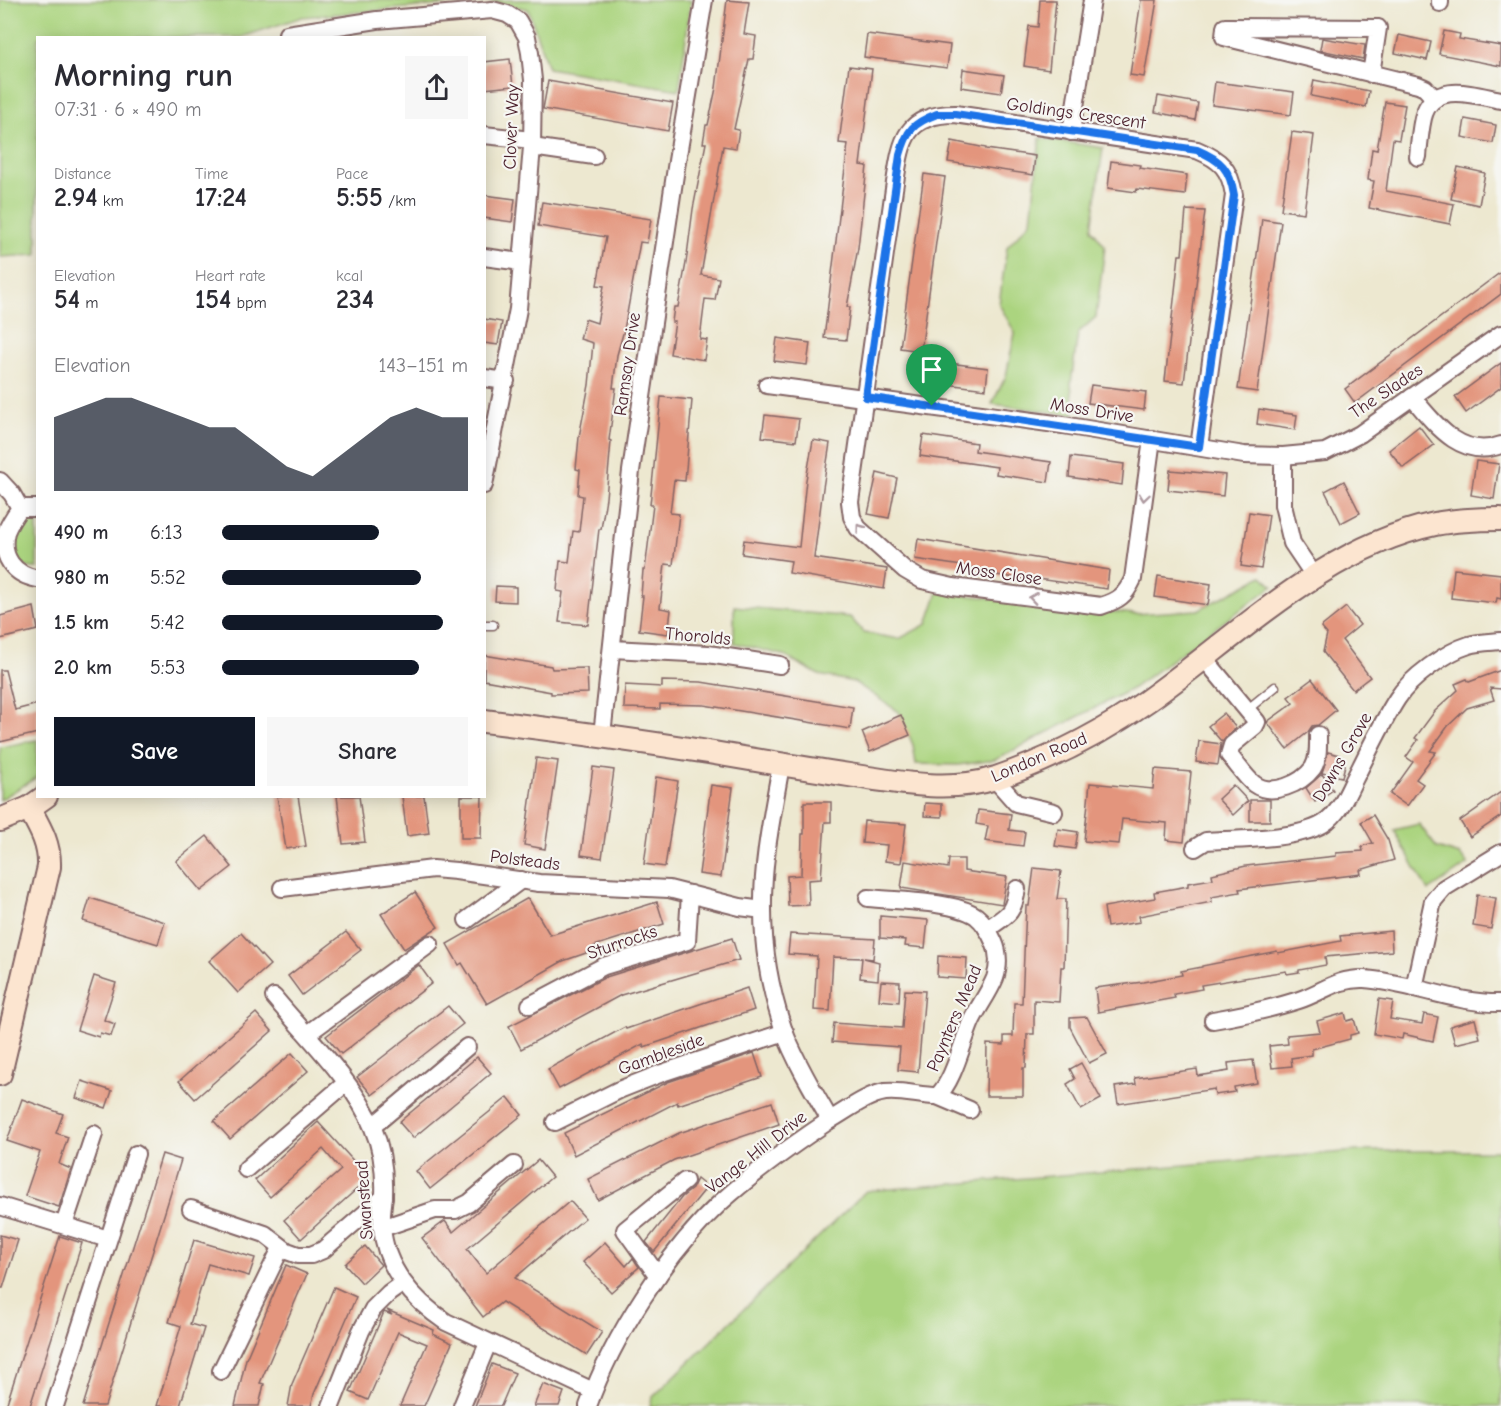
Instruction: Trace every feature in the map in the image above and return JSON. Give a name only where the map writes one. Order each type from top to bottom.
[{"type":"main road","name":"London Road","points":[[486,721],[602,735],[781,765],[908,783],[948,786],[994,778],[1049,756],[1098,732],[1146,702],[1249,623],[1315,577],[1371,546],[1436,524],[1501,519]]},
{"type":"main road","points":[[0,820],[38,802],[50,853],[49,867],[0,1070]]},
{"type":"street","name":"Ramsay Drive","points":[[602,735],[631,471],[675,173],[705,0]]},
{"type":"street","points":[[1071,132],[1092,0]]},
{"type":"street","name":"Clover Way","points":[[287,34],[377,20],[492,10],[507,14],[518,21],[526,37],[531,53],[533,80],[532,143],[518,309],[506,381],[486,476]]},
{"type":"street","points":[[1371,74],[1378,28],[1225,27],[1224,37],[1371,74],[1418,85],[1425,88],[1435,99]]},
{"type":"street","points":[[1418,157],[1423,117],[1428,106],[1435,99],[1444,93],[1457,92],[1501,100]]},
{"type":"street","name":"Goldings Crescent","points":[[866,397],[900,155],[906,134],[920,120],[941,114],[955,114],[1197,150],[1213,156],[1225,167],[1232,180],[1234,195],[1199,447]]},
{"type":"street","points":[[486,135],[594,156]]},
{"type":"street","points":[[486,257],[521,262]]},
{"type":"street","name":"The Slades","points":[[1283,456],[1325,452],[1360,434],[1501,334]]},
{"type":"street","points":[[486,378],[506,381]]},
{"type":"street","name":"Moss Drive","points":[[767,385],[866,397],[1152,439],[1244,455],[1283,456]]},
{"type":"street","name":"Moss Close","points":[[866,397],[850,502],[852,517],[858,528],[905,570],[922,580],[953,587],[1101,606],[1114,602],[1126,593],[1133,579],[1152,439]]},
{"type":"street","points":[[1412,397],[1440,431],[1456,441],[1473,448],[1491,448],[1501,444]]},
{"type":"street","points":[[1283,456],[1283,505],[1292,543],[1315,577]]},
{"type":"street","points":[[0,481],[12,494],[20,508]]},
{"type":"street","points":[[20,508],[36,508]]},
{"type":"street","points":[[20,508],[6,532],[3,542],[4,554],[9,566],[36,578]]},
{"type":"street","name":"Downs Grove","points":[[1195,848],[1206,841],[1284,835],[1310,830],[1325,823],[1337,810],[1346,795],[1398,697],[1413,681],[1451,652],[1471,644],[1501,641]]},
{"type":"street","name":"Thorolds","points":[[612,649],[708,654],[780,665]]},
{"type":"street","points":[[1204,658],[1257,722],[1232,745],[1229,755],[1254,784],[1277,789],[1285,788],[1300,778],[1313,767],[1318,752],[1318,735]]},
{"type":"street","name":"Vange Hill Drive","points":[[590,1398],[614,1348],[658,1276],[693,1231],[719,1204],[767,1164],[830,1120],[785,1032],[773,991],[763,910],[768,843],[781,765]]},
{"type":"street","points":[[994,778],[1016,803],[1054,812]]},
{"type":"street","points":[[1414,988],[1433,901],[1444,888],[1501,853]]},
{"type":"street","name":"Polsteads","points":[[282,888],[433,869],[539,883],[669,889],[740,907],[763,910]]},
{"type":"street","points":[[467,920],[521,880]]},
{"type":"street","points":[[868,898],[952,907],[974,915],[987,929],[1014,907],[1017,890]]},
{"type":"street","name":"Sturrocks","points":[[530,1005],[604,966],[687,940],[690,894]]},
{"type":"street","name":"Paynters Mead","points":[[830,1120],[883,1092],[938,1096],[945,1089],[974,1014],[996,977],[997,949],[987,929]]},
{"type":"street","points":[[307,1034],[430,944]]},
{"type":"street","points":[[1213,1020],[1301,999],[1341,981],[1364,979],[1455,997],[1501,1003]]},
{"type":"street","name":"Swanstead","points":[[274,997],[346,1083],[373,1126],[380,1144],[383,1164],[382,1228],[393,1267],[403,1283],[430,1311],[446,1322],[590,1398]]},
{"type":"street","name":"Gambleside","points":[[555,1122],[619,1090],[662,1073],[785,1032]]},
{"type":"street","points":[[373,1126],[467,1047]]},
{"type":"street","points":[[246,1169],[346,1083]]},
{"type":"street","points":[[938,1096],[970,1110]]},
{"type":"street","points":[[63,1225],[94,1134]]},
{"type":"street","points":[[55,1406],[136,1154]]},
{"type":"street","points":[[382,1228],[435,1209],[455,1210],[469,1203],[514,1166]]},
{"type":"street","points":[[658,1276],[625,1230],[685,1181]]},
{"type":"street","points":[[191,1209],[265,1234],[281,1248],[298,1255],[311,1255],[323,1250],[384,1197]]},
{"type":"street","points":[[0,1206],[108,1239]]},
{"type":"street","points":[[221,1371],[281,1248]]},
{"type":"street","points":[[331,1406],[361,1331],[373,1309],[403,1283]]},
{"type":"street","points":[[462,1406],[488,1343]]},
{"type":"lane","points":[[1248,709],[1275,687]]},
{"type":"green space","points":[[0,0],[691,0],[679,90],[548,68],[528,9],[488,1],[302,17],[245,36],[36,36],[36,255],[0,257]]},
{"type":"green space","points":[[1040,138],[1103,148],[1092,229],[1105,246],[1096,317],[1078,333],[1071,383],[1074,415],[992,404],[1006,376],[1015,333],[999,304],[1007,247],[1031,221]]},
{"type":"green space","points":[[28,516],[36,516],[36,568],[27,567],[13,556],[10,538],[19,522]]},
{"type":"green space","points":[[1262,576],[1273,586],[1133,688],[995,760],[958,765],[916,764],[913,745],[899,712],[854,682],[819,675],[783,655],[734,643],[734,606],[850,617],[864,633],[899,639],[927,624],[938,592],[1134,614],[1198,610]]},
{"type":"green space","points":[[36,740],[36,778],[0,800],[0,747]]},
{"type":"green space","points":[[1419,824],[1437,848],[1460,855],[1468,864],[1428,891],[1394,830]]},
{"type":"green space","points":[[1357,1151],[1501,1151],[1501,1406],[650,1406],[652,1398],[866,1191]]},
{"type":"building","points":[[727,0],[749,2],[744,34],[756,36],[753,59],[749,59],[734,129],[739,130],[736,148],[723,146],[701,275],[719,278],[715,300],[705,299],[700,339],[707,340],[704,360],[670,354],[675,322],[672,322],[674,307],[678,307],[706,143],[703,143],[706,125],[708,125],[716,88]]},
{"type":"building","points":[[1040,0],[1056,0],[1049,70],[1024,66],[1029,26],[1038,27]]},
{"type":"building","points":[[1141,0],[1157,0],[1144,77],[1130,75]]},
{"type":"building","points":[[1444,31],[1460,34],[1459,39],[1501,46],[1501,66],[1439,54]]},
{"type":"building","points":[[867,34],[950,45],[947,68],[864,57]]},
{"type":"building","points":[[1399,35],[1431,42],[1427,60],[1395,53]]},
{"type":"building","points":[[1322,38],[1365,45],[1363,59],[1320,50]]},
{"type":"building","points":[[510,59],[513,86],[486,89],[486,62]]},
{"type":"building","points":[[849,66],[872,69],[860,165],[867,166],[858,248],[847,307],[850,307],[846,340],[824,338],[848,144],[839,143]]},
{"type":"building","points":[[963,69],[1004,75],[1001,93],[961,87]]},
{"type":"building","points":[[1314,80],[1369,91],[1366,107],[1311,96]]},
{"type":"building","points":[[548,81],[673,103],[668,131],[543,109]]},
{"type":"building","points":[[1215,82],[1294,92],[1291,115],[1212,105]]},
{"type":"building","points":[[1158,96],[1198,103],[1195,120],[1155,112]]},
{"type":"building","points":[[1385,102],[1405,105],[1399,140],[1393,139],[1386,191],[1454,204],[1450,224],[1369,208],[1374,181],[1368,180],[1372,149],[1377,150]]},
{"type":"building","points":[[1465,119],[1496,125],[1493,143],[1462,137]]},
{"type":"building","points":[[1292,132],[1314,135],[1304,213],[1281,210]]},
{"type":"building","points":[[952,141],[986,149],[1035,156],[1033,175],[948,162]]},
{"type":"building","points":[[1111,161],[1140,165],[1139,168],[1187,175],[1185,195],[1108,188]]},
{"type":"building","points":[[1458,167],[1485,173],[1479,205],[1451,199]]},
{"type":"building","points":[[924,174],[945,177],[921,351],[900,348]]},
{"type":"building","points":[[486,195],[515,199],[512,222],[486,218]]},
{"type":"building","points":[[542,202],[651,219],[647,243],[640,242],[624,330],[617,355],[606,498],[601,529],[599,529],[588,625],[559,622],[563,592],[557,591],[560,561],[569,562],[573,531],[579,532],[583,496],[578,495],[580,470],[576,469],[593,343],[580,339],[585,319],[597,323],[604,286],[597,285],[606,237],[538,226]]},
{"type":"building","points":[[1186,210],[1205,211],[1184,383],[1165,381]]},
{"type":"building","points":[[1262,219],[1281,222],[1257,392],[1238,389]]},
{"type":"building","points":[[1501,272],[1501,294],[1355,403],[1345,389]]},
{"type":"building","points":[[486,319],[502,322],[498,345],[486,343]]},
{"type":"building","points":[[777,338],[810,343],[807,365],[774,361]]},
{"type":"building","points":[[933,361],[988,368],[986,389],[930,382]]},
{"type":"building","points":[[1501,363],[1501,387],[1466,413],[1455,397]]},
{"type":"building","points":[[1091,385],[1146,392],[1144,410],[1088,403]]},
{"type":"building","points":[[661,397],[692,400],[685,481],[674,480],[670,513],[679,514],[673,565],[665,564],[660,608],[671,610],[668,634],[639,630],[643,570],[645,570],[653,505],[650,505]]},
{"type":"building","points":[[1259,409],[1297,415],[1295,430],[1257,424]]},
{"type":"building","points":[[765,415],[799,419],[796,441],[762,437]]},
{"type":"building","points":[[1419,426],[1434,445],[1403,468],[1389,450]]},
{"type":"building","points":[[923,435],[976,443],[975,451],[1051,462],[1048,482],[996,474],[997,467],[920,456]]},
{"type":"building","points":[[813,440],[830,443],[814,558],[887,569],[884,589],[789,573],[791,561],[742,554],[744,540],[799,547]]},
{"type":"building","points":[[1071,457],[1124,464],[1122,485],[1069,477]]},
{"type":"building","points":[[1476,461],[1499,464],[1494,499],[1471,495]]},
{"type":"building","points":[[1170,470],[1225,475],[1223,496],[1168,490]]},
{"type":"building","points":[[877,473],[897,478],[889,518],[868,514]]},
{"type":"building","points":[[1344,481],[1360,513],[1341,523],[1325,491]]},
{"type":"building","points":[[1249,512],[1269,515],[1261,569],[1241,566]]},
{"type":"building","points":[[918,539],[1109,570],[1107,589],[982,573],[983,569],[915,559]]},
{"type":"building","points":[[1454,569],[1501,574],[1501,599],[1497,598],[1496,603],[1451,598]]},
{"type":"building","points":[[1158,576],[1211,584],[1208,605],[1155,597]]},
{"type":"building","points":[[496,586],[516,587],[516,602],[495,601]]},
{"type":"building","points":[[34,607],[36,630],[0,639],[0,616]]},
{"type":"building","points":[[1346,607],[1360,625],[1342,640],[1370,677],[1353,690],[1323,652],[1327,634],[1321,627]]},
{"type":"building","points":[[486,655],[551,666],[552,669],[587,668],[588,693],[551,694],[551,692],[486,680]]},
{"type":"building","points":[[0,670],[5,670],[15,710],[36,705],[36,733],[0,742]]},
{"type":"building","points":[[1501,670],[1501,689],[1490,688],[1494,700],[1467,708],[1448,726],[1430,751],[1436,752],[1416,779],[1423,784],[1407,806],[1390,794],[1413,762],[1406,757],[1418,740],[1415,738],[1435,711],[1458,690],[1455,684],[1467,679],[1469,682]]},
{"type":"building","points":[[1312,679],[1336,710],[1318,725],[1312,726],[1287,749],[1267,722],[1293,703],[1288,697]]},
{"type":"building","points":[[662,681],[701,682],[853,707],[850,729],[704,705],[660,704],[660,709],[624,708],[625,685],[662,687]]},
{"type":"building","points":[[1224,713],[1236,728],[1222,742],[1208,726]]},
{"type":"building","points":[[901,715],[910,735],[870,752],[862,732]]},
{"type":"building","points":[[1199,741],[1221,744],[1218,765],[1196,762]]},
{"type":"building","points":[[1328,752],[1339,755],[1345,765],[1342,777],[1322,773]]},
{"type":"building","points":[[536,758],[558,761],[545,849],[524,845]]},
{"type":"building","points":[[593,767],[614,770],[602,858],[581,855]]},
{"type":"building","points":[[1155,769],[1191,772],[1184,842],[1166,840],[1167,823],[1122,819],[1119,844],[1084,841],[1090,783],[1153,789]]},
{"type":"building","points":[[1322,774],[1333,790],[1315,802],[1306,788]]},
{"type":"building","points":[[656,777],[678,781],[665,867],[644,864]]},
{"type":"building","points":[[711,785],[733,788],[721,877],[699,874]]},
{"type":"building","points":[[1233,785],[1248,801],[1233,815],[1218,799]]},
{"type":"building","points":[[1501,792],[1501,816],[1470,837],[1460,821]]},
{"type":"building","points":[[277,798],[298,798],[306,846],[286,849]]},
{"type":"building","points":[[337,798],[359,798],[365,842],[343,844]]},
{"type":"building","points":[[402,798],[424,798],[429,833],[407,836]]},
{"type":"building","points":[[461,798],[482,798],[481,838],[461,838]]},
{"type":"building","points":[[1250,800],[1270,800],[1270,821],[1250,821]]},
{"type":"building","points":[[804,802],[831,802],[831,822],[825,822],[821,879],[808,880],[809,905],[788,906],[787,876],[801,875]]},
{"type":"building","points":[[925,803],[942,804],[942,817],[924,816]]},
{"type":"building","points":[[978,810],[1011,814],[1009,830],[1025,832],[1023,846],[985,841],[988,826],[976,824]]},
{"type":"building","points":[[1373,815],[1388,840],[1394,860],[1360,870],[1361,874],[1239,889],[1240,892],[1211,897],[1212,902],[1139,916],[1140,922],[1107,927],[1104,907],[1155,898],[1154,892],[1213,879],[1212,874],[1246,866],[1363,851],[1362,846],[1373,843],[1361,822]]},
{"type":"building","points":[[864,821],[906,824],[901,863],[885,861],[887,845],[862,843]]},
{"type":"building","points":[[1058,829],[1078,832],[1075,849],[1055,846]]},
{"type":"building","points":[[207,836],[232,867],[201,891],[176,861]]},
{"type":"building","points":[[949,859],[964,859],[964,871],[1007,877],[1002,904],[901,888],[905,861],[948,868]]},
{"type":"building","points":[[1034,868],[1061,871],[1057,899],[1066,899],[1064,967],[1061,967],[1059,1002],[1034,1000],[1034,1034],[1027,1034],[1026,1068],[1023,1068],[1023,1096],[986,1096],[987,1044],[1004,1045],[1004,1036],[1013,1036],[1014,1003],[1022,1003],[1026,906],[1029,906]]},
{"type":"building","points":[[415,892],[438,927],[404,949],[381,914]]},
{"type":"building","points":[[1477,895],[1496,898],[1491,929],[1473,926]]},
{"type":"building","points":[[90,898],[165,922],[158,944],[83,921]]},
{"type":"building","points":[[528,898],[550,935],[657,902],[664,924],[594,946],[595,950],[563,961],[487,1004],[462,963],[459,965],[447,944]]},
{"type":"building","points":[[880,916],[928,920],[925,948],[905,946],[906,940],[880,938]]},
{"type":"building","points":[[1391,931],[1392,951],[1325,957],[1326,965],[1299,970],[1299,972],[1287,974],[1286,971],[1201,985],[1202,989],[1174,994],[1175,998],[1098,1012],[1095,988],[1182,975],[1181,971],[1202,966],[1341,941],[1340,936]]},
{"type":"building","points":[[346,932],[361,950],[302,995],[288,976]]},
{"type":"building","points":[[241,933],[270,965],[238,993],[209,961]]},
{"type":"building","points":[[790,934],[875,939],[873,959],[864,958],[879,962],[878,980],[860,978],[862,958],[833,957],[830,1011],[814,1010],[817,956],[788,954]]},
{"type":"building","points":[[732,938],[739,960],[621,995],[521,1049],[509,1026],[606,977]]},
{"type":"building","points":[[938,956],[967,958],[966,979],[937,977]]},
{"type":"building","points":[[419,965],[432,983],[341,1054],[326,1036]]},
{"type":"building","points":[[94,976],[116,983],[104,1020],[115,1024],[111,1036],[100,1033],[99,1037],[77,1030]]},
{"type":"building","points":[[881,981],[900,982],[899,1002],[879,1000]]},
{"type":"building","points":[[747,988],[754,1010],[644,1047],[643,1044],[559,1089],[548,1069],[625,1027],[626,1029]]},
{"type":"building","points":[[905,990],[925,991],[918,1072],[898,1070],[900,1047],[832,1042],[834,1023],[902,1028]]},
{"type":"building","points":[[1379,999],[1393,1001],[1390,1019],[1422,1024],[1424,1014],[1438,1017],[1433,1041],[1403,1034],[1402,1039],[1374,1034]]},
{"type":"building","points":[[448,1006],[463,1024],[372,1095],[357,1077]]},
{"type":"building","points":[[256,1013],[272,1031],[195,1099],[179,1081]]},
{"type":"building","points":[[1345,1013],[1347,1021],[1354,1019],[1358,1033],[1350,1035],[1350,1039],[1312,1049],[1312,1055],[1291,1058],[1292,1066],[1272,1068],[1269,1046],[1288,1044],[1287,1035],[1320,1032],[1317,1021]]},
{"type":"building","points":[[1087,1017],[1107,1054],[1089,1063],[1070,1027],[1070,1018]]},
{"type":"building","points":[[1475,1019],[1480,1038],[1455,1044],[1450,1026]]},
{"type":"building","points":[[292,1053],[308,1071],[230,1139],[214,1121]]},
{"type":"building","points":[[754,1053],[762,1077],[678,1105],[677,1102],[574,1155],[564,1133],[668,1082]]},
{"type":"building","points":[[477,1057],[491,1073],[413,1138],[399,1122]]},
{"type":"building","points":[[1253,1060],[1257,1083],[1234,1087],[1235,1092],[1215,1095],[1214,1089],[1118,1104],[1115,1087],[1136,1084],[1135,1078],[1197,1069],[1198,1076],[1229,1071],[1228,1063]]},
{"type":"building","points":[[1081,1063],[1101,1099],[1081,1110],[1067,1084],[1075,1079],[1070,1069]]},
{"type":"building","points":[[82,1081],[112,1091],[106,1108],[76,1098]]},
{"type":"building","points":[[508,1097],[522,1115],[430,1189],[416,1171]]},
{"type":"building","points":[[22,1099],[63,1114],[56,1133],[68,1137],[59,1164],[71,1169],[59,1207],[25,1196],[40,1152],[7,1141]]},
{"type":"building","points":[[772,1102],[779,1124],[674,1160],[598,1200],[588,1179],[679,1133]]},
{"type":"building","points":[[318,1122],[369,1178],[301,1239],[284,1220],[341,1170],[323,1149],[270,1197],[255,1180]]},
{"type":"building","points":[[162,1154],[181,1160],[105,1406],[83,1406]]},
{"type":"building","points":[[538,1160],[552,1177],[467,1249],[486,1273],[570,1201],[585,1218],[515,1278],[602,1332],[587,1355],[502,1302],[483,1317],[422,1238],[445,1221],[453,1232]]},
{"type":"building","points":[[697,1179],[707,1187],[654,1252],[646,1242],[682,1197],[692,1189]]},
{"type":"building","points":[[0,1235],[18,1240],[3,1288],[0,1288]]},
{"type":"building","points":[[60,1236],[82,1243],[30,1406],[6,1406]]},
{"type":"building","points":[[194,1240],[255,1258],[249,1276],[208,1264],[190,1324],[204,1328],[180,1406],[157,1406],[181,1326],[169,1322]]},
{"type":"building","points":[[605,1242],[626,1266],[633,1258],[639,1267],[611,1292],[583,1262]]},
{"type":"building","points":[[365,1246],[381,1265],[362,1283],[345,1264]]},
{"type":"building","points":[[286,1265],[307,1274],[260,1383],[264,1384],[259,1406],[235,1406],[246,1359]]},
{"type":"building","points":[[334,1287],[356,1297],[314,1394],[311,1406],[288,1406],[292,1384]]},
{"type":"building","points":[[387,1310],[434,1330],[433,1334],[452,1343],[424,1406],[400,1406],[427,1344],[398,1332],[368,1400],[350,1392],[384,1312],[392,1315]]},
{"type":"building","points":[[492,1364],[515,1373],[501,1406],[475,1406]]},
{"type":"building","points":[[543,1384],[564,1392],[559,1406],[534,1406]]},
{"type":"route","points":[[937,114],[955,114],[1197,150],[1213,156],[1225,167],[1232,180],[1234,195],[1199,447],[932,406],[866,397],[900,155],[906,134],[920,120],[937,114]]}]
